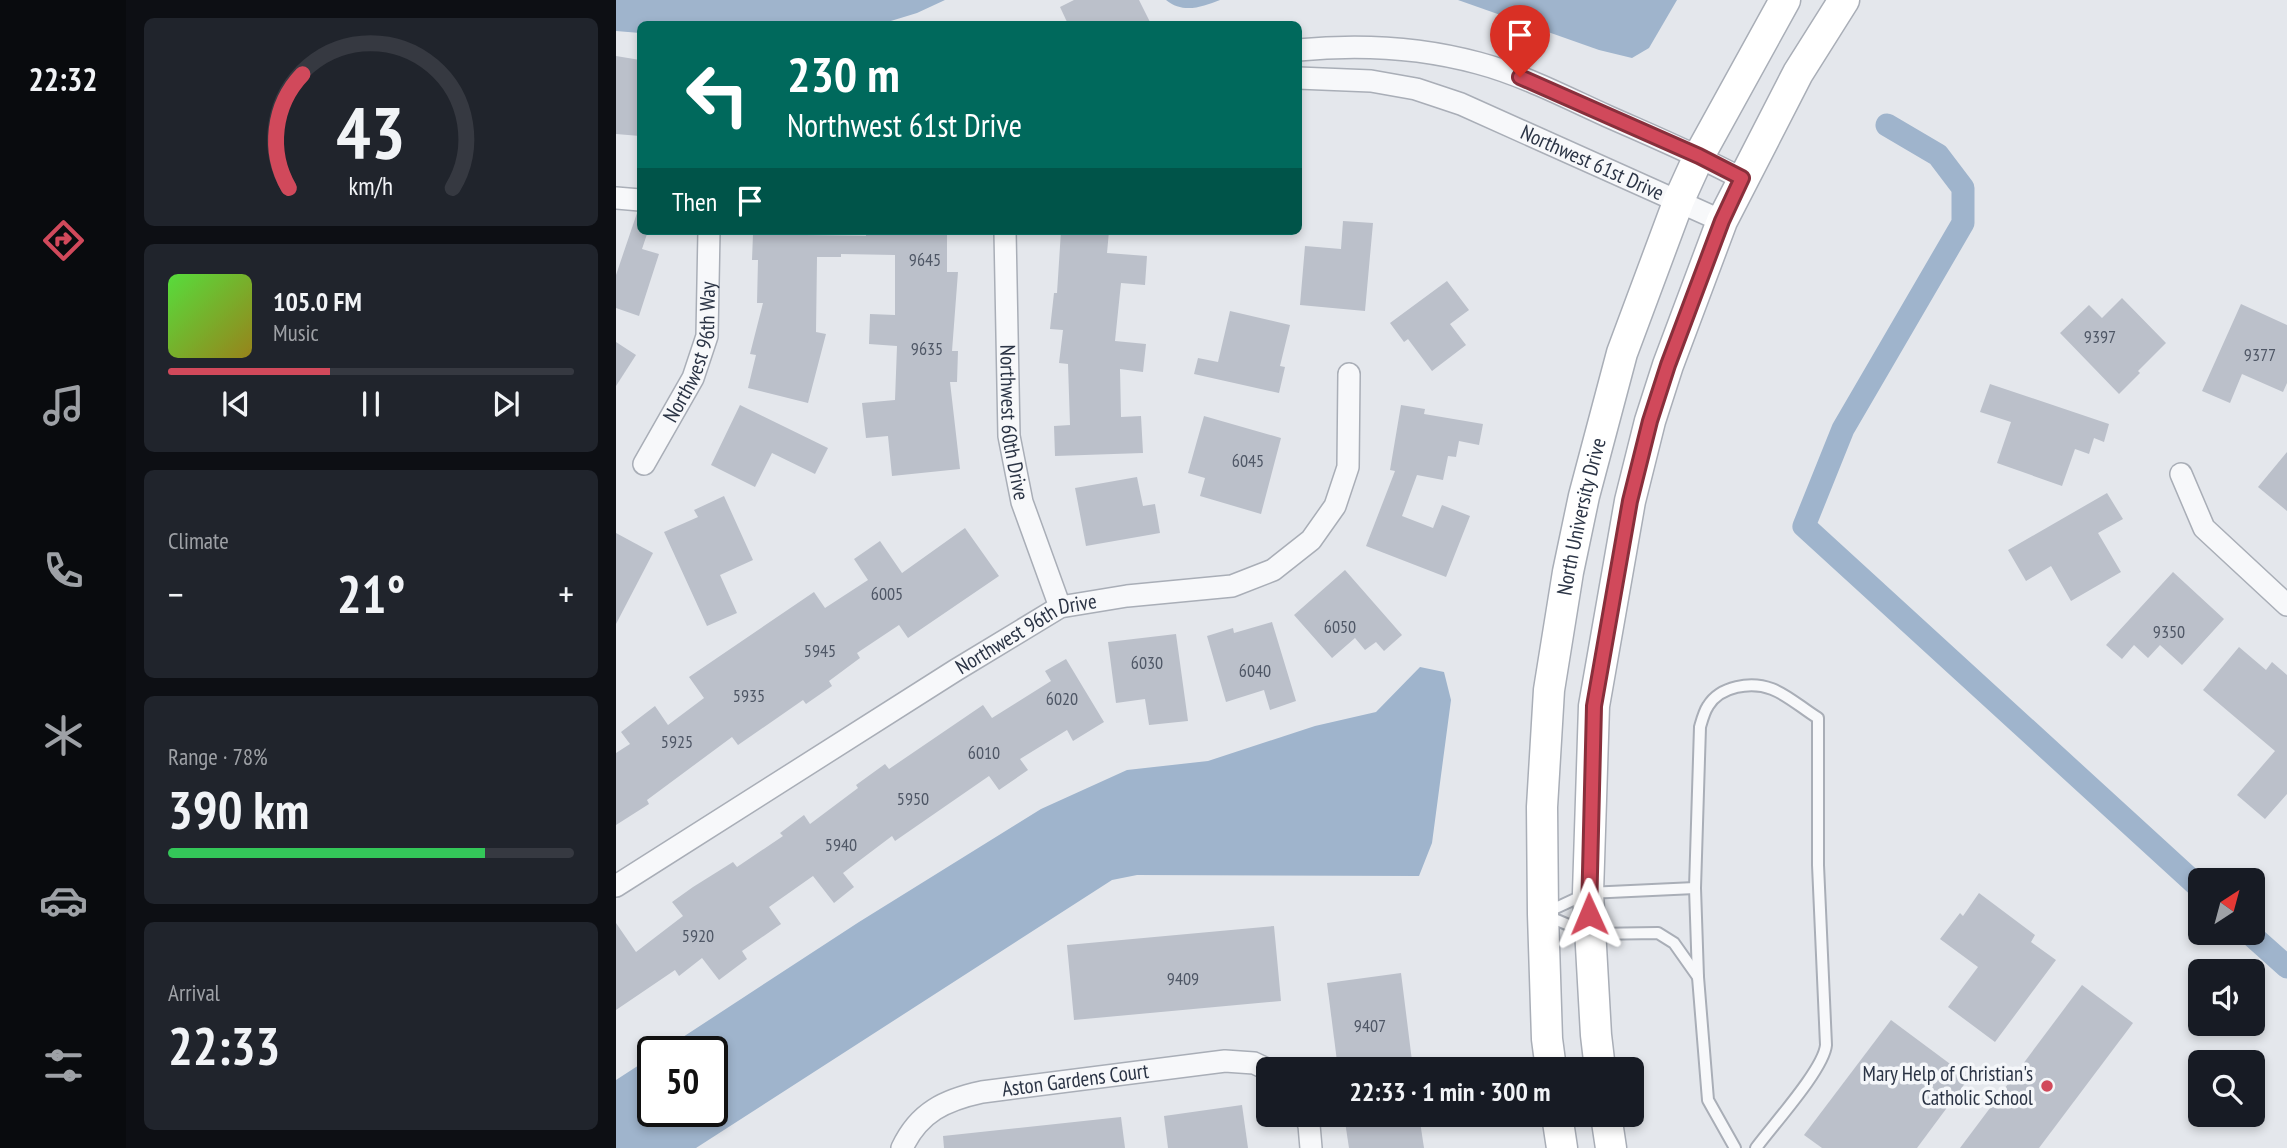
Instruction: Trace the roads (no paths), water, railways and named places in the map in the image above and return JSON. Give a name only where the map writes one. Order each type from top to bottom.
[{"type":"main road","name":"North University Drive","points":[[1550,1057],[1543,914],[1542,807],[1549,690],[1567,572],[1622,353],[1679,200],[1699,156],[1784,0]]},
{"type":"main road","name":"North University Drive","points":[[1599,1057],[1588,893],[1594,706],[1630,501],[1650,421],[1668,365],[1722,221],[1798,73],[1844,0]]},
{"type":"main road","points":[[1559,1127],[1562,1148]]},
{"type":"main road","points":[[1608,1127],[1611,1148]]},
{"type":"street","points":[[1302,50],[1342,46],[1384,47],[1433,53],[1480,63],[1520,77],[1699,156],[1742,178]]},
{"type":"street","name":"Northwest 61st Drive","points":[[1302,78],[1371,81],[1416,89],[1461,104],[1722,221]]},
{"type":"street","points":[[616,198],[637,200]]},
{"type":"street","name":"Northwest 96th Way","points":[[643,464],[694,378],[707,336],[709,235]]},
{"type":"street","name":"Northwest 60th Drive","points":[[1005,235],[1009,436],[1022,502],[1060,607]]},
{"type":"street","name":"Northwest 96th Drive","points":[[616,887],[944,677],[1060,607],[1127,596],[1232,586],[1273,570],[1311,540],[1335,506],[1348,467],[1349,374]]},
{"type":"street","points":[[2181,474],[2204,527],[2287,606]]},
{"type":"street","name":"Aston Gardens Court","points":[[902,1148],[906,1138],[926,1114],[952,1099],[982,1092],[1225,1061],[1256,1064]]},
{"type":"street","points":[[1309,1127],[1311,1148]]},
{"type":"lane","points":[[1735,1148],[1708,1100],[1698,977],[1695,888],[1700,727],[1708,706],[1720,693],[1740,686],[1762,686],[1774,690],[1818,718],[1818,865],[1826,1045],[1825,1053],[1806,1083],[1756,1148]]},
{"type":"lane","points":[[1543,914],[1588,893],[1695,888]]},
{"type":"lane","points":[[1543,914],[1590,934],[1658,933],[1674,943],[1698,977]]},
{"type":"water","points":[[616,0],[945,0],[891,21],[637,21],[637,33],[616,31]]},
{"type":"water","points":[[1166,0],[1220,0],[1186,8]]},
{"type":"water","points":[[1458,0],[1677,0],[1649,48],[1632,58],[1599,50]]},
{"type":"water","points":[[1420,667],[1444,672],[1451,700],[1432,843],[1419,876],[1137,875],[1112,880],[696,1148],[616,1148],[616,1080],[637,1066],[637,1127],[728,1127],[728,1036],[684,1036],[859,922],[1041,809],[1127,770],[1208,761],[1315,726],[1376,712]]},
{"type":"waterway","points":[[1887,125],[1938,155],[1963,188],[1963,223],[1843,429],[1804,526],[2188,877]]},
{"type":"waterway","points":[[2262,945],[2287,967]]},
{"type":"place","name":"Mary Help of Christian's Catholic School","points":[[2047,1086]]}]
